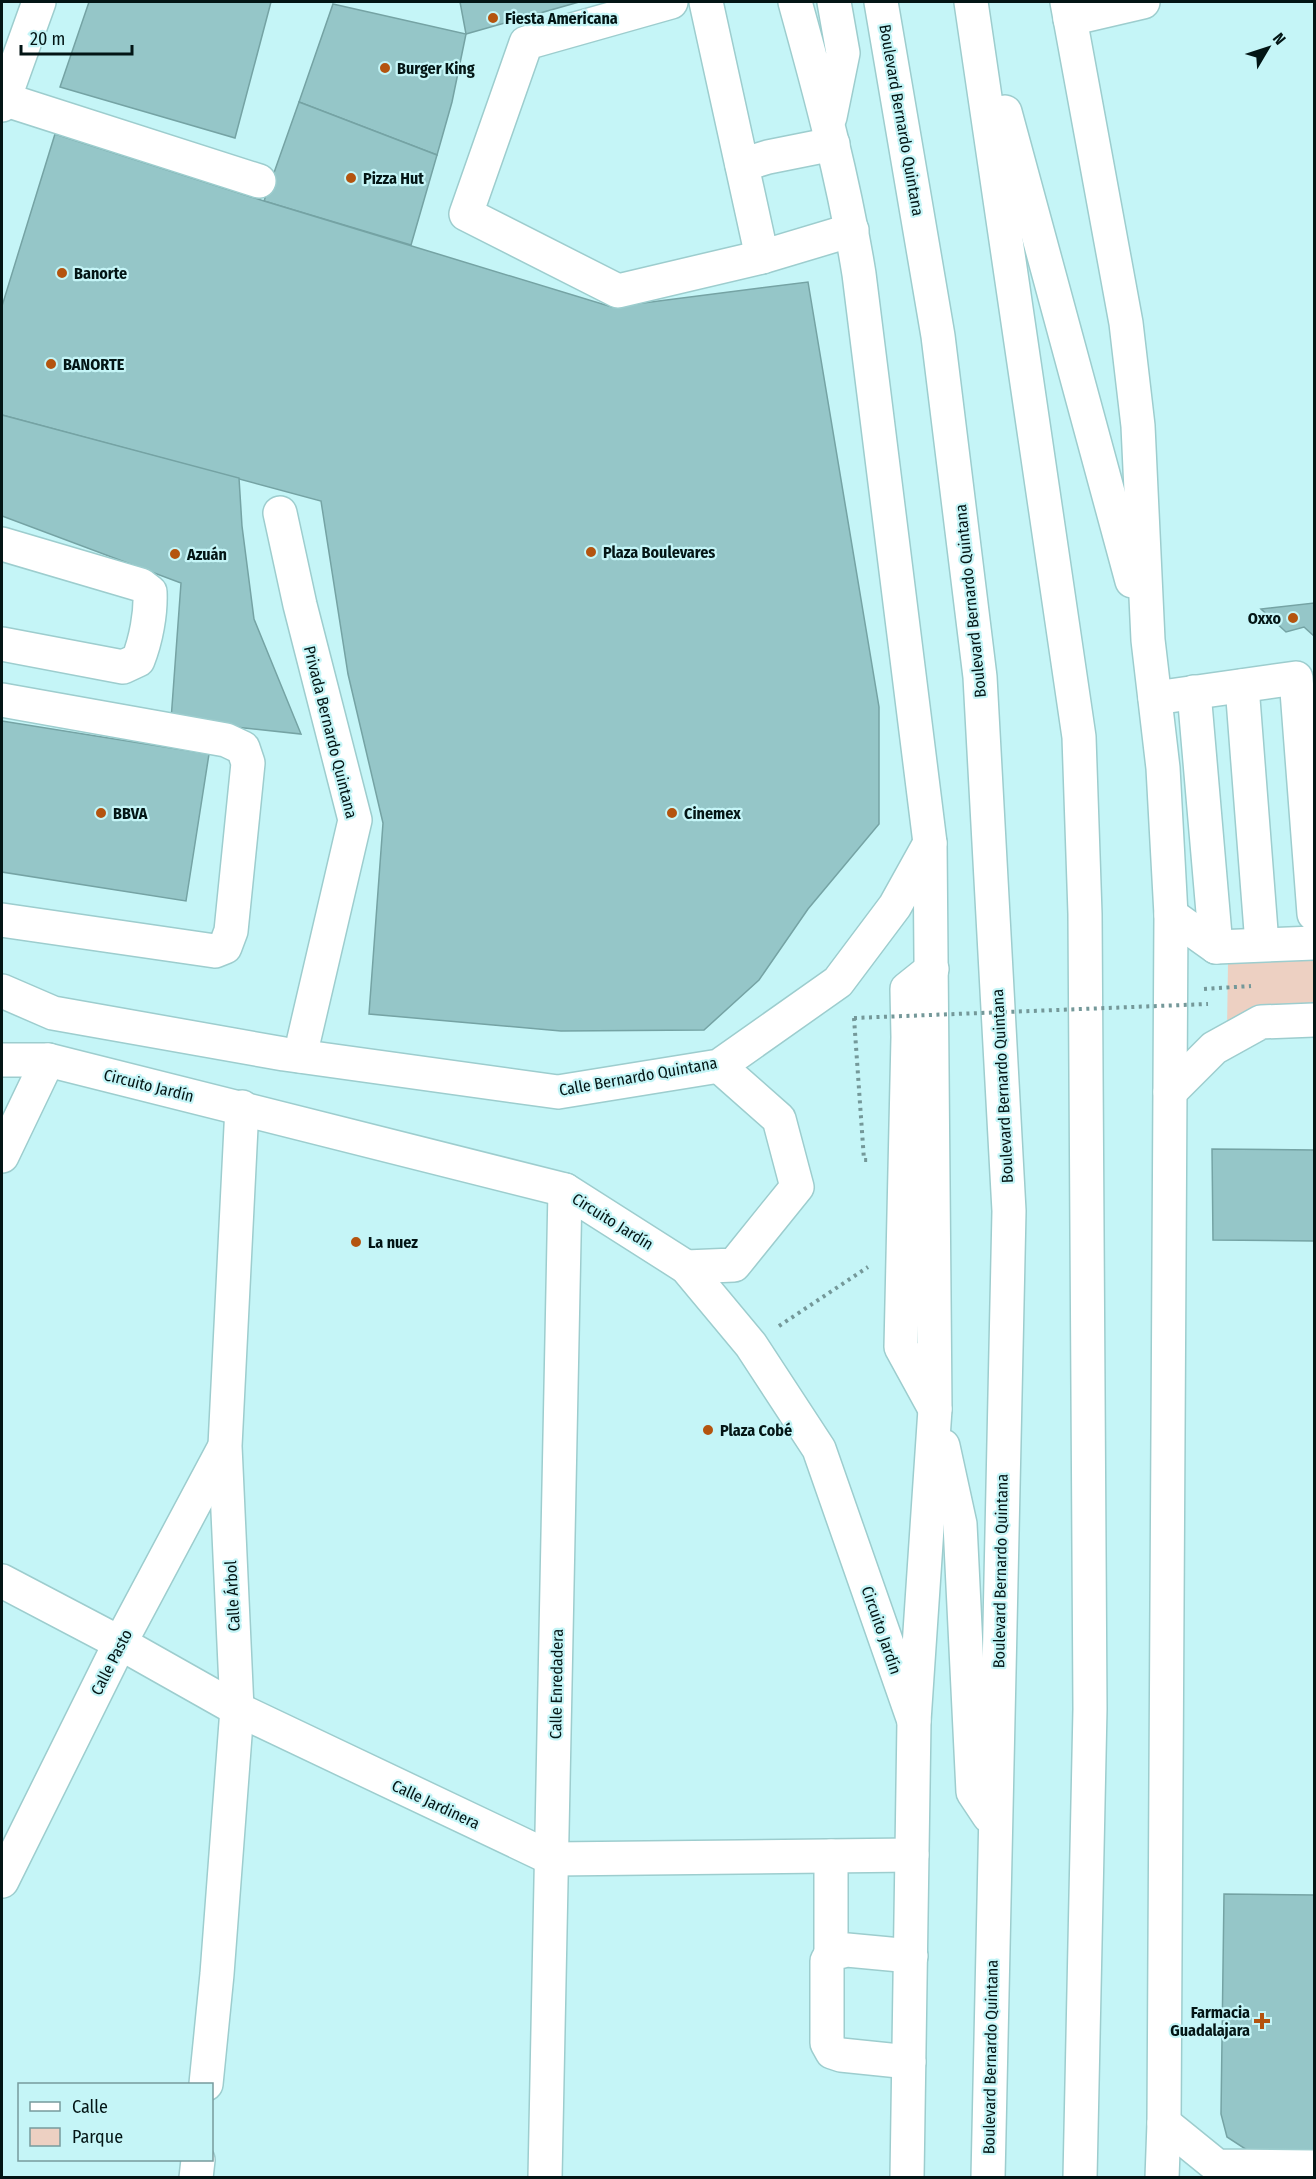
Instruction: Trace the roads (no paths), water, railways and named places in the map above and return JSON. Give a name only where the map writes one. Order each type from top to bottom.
[{"type":"main road","points":[[39,2],[2,102],[259,181]]},
{"type":"main road","points":[[671,2],[526,43],[466,214],[618,291],[762,257],[852,230]]},
{"type":"main road","points":[[706,2],[762,257]]},
{"type":"main road","points":[[795,2],[830,134],[852,230],[930,843],[934,1409],[914,1720],[907,2178]]},
{"type":"main road","points":[[830,134],[843,53],[834,2]]},
{"type":"main road","name":"Boulevard Bernardo Quintana","points":[[881,2],[938,336],[981,689],[1009,1211],[988,2178]]},
{"type":"main road","points":[[973,2],[1148,640]]},
{"type":"main road","points":[[973,2],[1079,737],[1085,914],[1090,1709],[1080,2178]]},
{"type":"main road","points":[[1129,3],[1068,10],[1126,323],[1138,426],[1148,640],[1163,768],[1171,915],[1162,2178]]},
{"type":"main road","points":[[742,165],[830,134]]},
{"type":"main road","name":"Privada Bernardo Quintana","points":[[280,513],[300,605],[339,708],[355,820],[292,1055]]},
{"type":"main road","points":[[2,544],[141,585],[150,592],[151,601],[138,660],[123,667],[2,644]]},
{"type":"main road","points":[[1155,698],[1296,678],[1314,914]]},
{"type":"main road","points":[[1242,686],[1262,944]]},
{"type":"main road","points":[[1194,692],[1216,947]]},
{"type":"main road","points":[[2,700],[226,740],[243,748],[248,763],[231,932],[225,947],[215,951],[2,920]]},
{"type":"main road","name":"Calle Bernardo Quintana","points":[[292,1055],[558,1092],[719,1066],[838,982],[895,906],[930,843]]},
{"type":"main road","points":[[1171,915],[1216,947],[1314,943]]},
{"type":"main road","points":[[932,969],[906,989],[908,1037],[901,1347],[934,1409],[960,1524],[973,1792],[994,1823]]},
{"type":"main road","points":[[2,991],[53,1013],[292,1055]]},
{"type":"main road","points":[[1170,1092],[1214,1048],[1262,1022],[1314,1020]]},
{"type":"main road","name":"Circuito Jardín","points":[[2,1060],[48,1060],[565,1190],[686,1267],[752,1345],[819,1449],[914,1720]]},
{"type":"main road","points":[[2,1156],[48,1060]]},
{"type":"main road","points":[[686,1267],[734,1265],[797,1187],[779,1119],[719,1066]]},
{"type":"main road","name":"Calle Árbol","points":[[206,2083],[217,1974],[237,1709],[225,1446],[242,1107]]},
{"type":"main road","name":"Calle Enredadera","points":[[545,2178],[565,1190]]},
{"type":"main road","name":"Calle Pasto","points":[[2,1881],[120,1643],[225,1446]]},
{"type":"main road","name":"Calle Jardinera","points":[[2,1581],[120,1643],[237,1709],[553,1859],[912,1855]]},
{"type":"main road","points":[[831,1856],[831,1954],[827,1961],[826,2043],[832,2052],[842,2055],[909,2062]]},
{"type":"main road","points":[[831,1954],[847,1950],[911,1956]]},
{"type":"main road","points":[[1164,2123],[1217,2166],[1314,2167]]},
{"type":"main road","points":[[196,2178],[198,2161]]},
{"type":"place","name":"Fiesta Americana","points":[[493,18]]},
{"type":"place","name":"Burger King","points":[[385,68]]},
{"type":"place","name":"Pizza Hut","points":[[351,178]]},
{"type":"place","name":"Banorte","points":[[62,273]]},
{"type":"place","name":"BANORTE","points":[[51,364]]},
{"type":"place","name":"Plaza Boulevares","points":[[591,552]]},
{"type":"place","name":"Azuán","points":[[175,554]]},
{"type":"place","name":"Oxxo","points":[[1293,618]]},
{"type":"place","name":"BBVA","points":[[101,813]]},
{"type":"place","name":"Cinemex","points":[[672,813]]},
{"type":"place","name":"La nuez","points":[[356,1242]]},
{"type":"place","name":"Plaza Cobé","points":[[708,1430]]},
{"type":"place","name":"Farmacia Guadalajara","points":[[1262,2021]]}]
